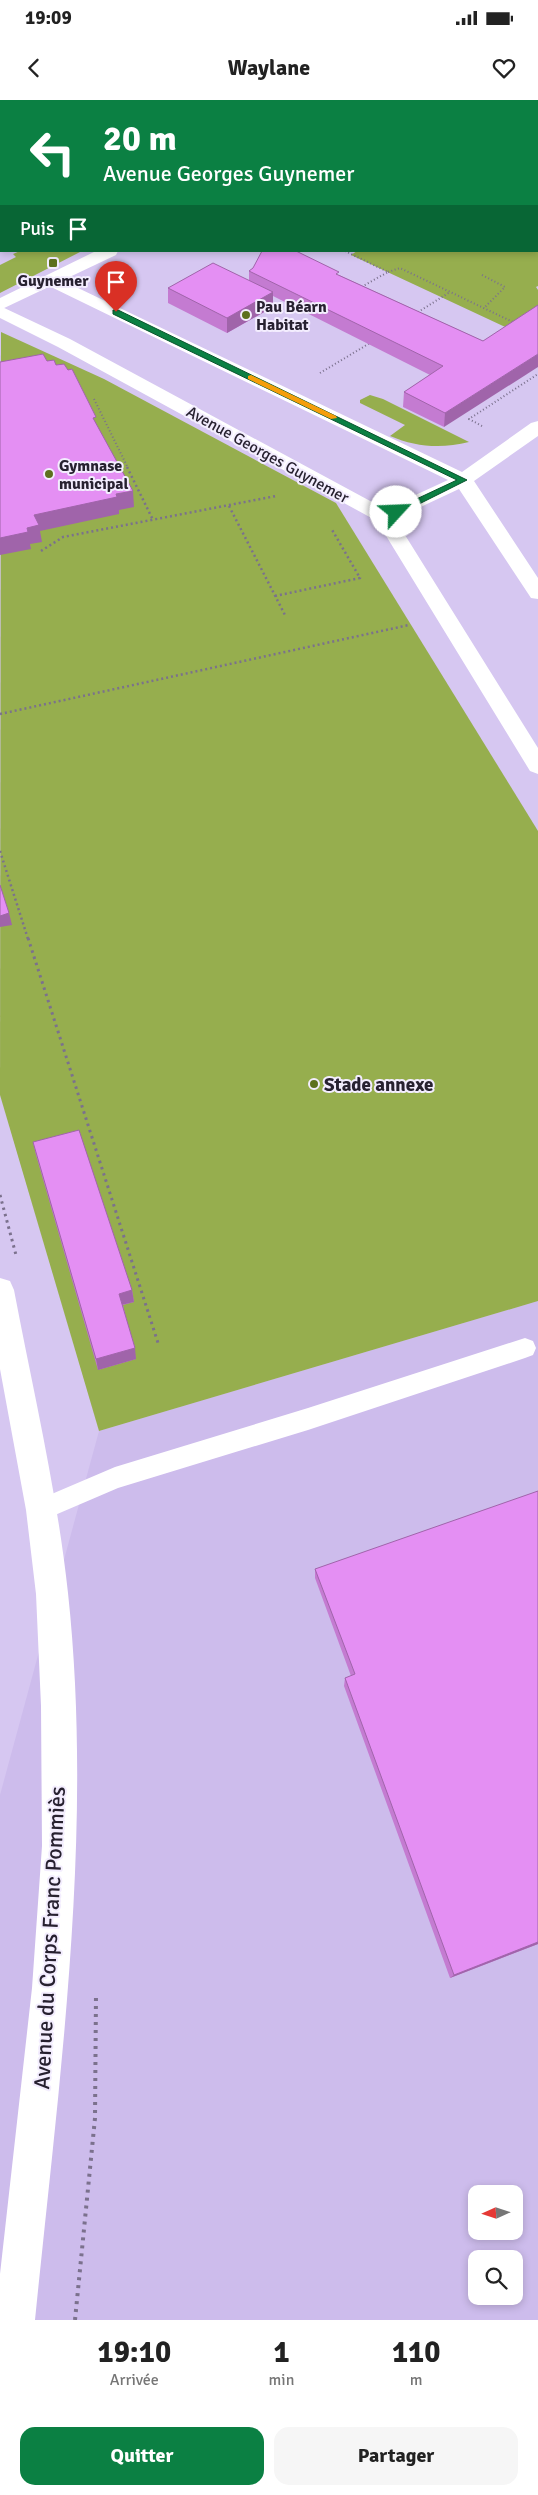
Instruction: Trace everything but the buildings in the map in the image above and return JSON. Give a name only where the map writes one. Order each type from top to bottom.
[{"type":"street","points":[[0,305],[53,281],[108,252]]},
{"type":"street","points":[[53,281],[463,480],[538,593]]},
{"type":"street","name":"Avenue Georges Guynemer","points":[[0,311],[95,360],[318,488],[384,517],[538,766]]},
{"type":"street","points":[[384,517],[463,480],[538,427]]},
{"type":"street","name":"Avenue du Corps Franc Pommiès","points":[[0,1290],[41,1510],[53,1622],[58,1706],[59,1846],[46,2026],[15,2320]]},
{"type":"lane","points":[[41,1510],[115,1478],[308,1419],[525,1348]]},
{"type":"path","points":[[347,252],[388,272]]},
{"type":"path","points":[[363,286],[388,272],[400,268],[517,324]]},
{"type":"path","points":[[482,275],[505,287],[484,308]]},
{"type":"path","points":[[412,316],[450,292]]},
{"type":"path","points":[[285,394],[375,340]]},
{"type":"path","points":[[95,360],[89,389],[153,520]]},
{"type":"path","points":[[41,551],[63,537],[318,488],[360,578],[275,596]]},
{"type":"path","points":[[229,506],[286,617]]},
{"type":"path","points":[[0,714],[446,617]]},
{"type":"path","points":[[0,851],[159,1346]]},
{"type":"shaded area","points":[[538,1301],[538,2320],[0,2320],[0,1795],[99,1431]]},
{"type":"green space","points":[[18,252],[80,252],[0,293],[0,265],[16,257],[13,254]]},
{"type":"green space","points":[[356,252],[538,252],[538,286],[536,287],[538,290],[538,318],[516,332],[351,255]]},
{"type":"green space","points":[[1,332],[104,379],[336,503],[538,831],[538,1301],[99,1431],[0,1095]]},
{"type":"green space","points":[[370,395],[383,399],[469,442],[448,446],[429,446],[409,443],[390,436],[405,425],[360,403],[360,400]]},
{"type":"slow traffic","points":[[251,378],[334,418]]},
{"type":"place","name":"Guynemer","points":[[53,263]]},
{"type":"place","name":"Pau Béarn Habitat","points":[[246,315]]},
{"type":"place","name":"Gymnase municipal","points":[[49,474]]},
{"type":"place","name":"Stade annexe","points":[[314,1084]]},
{"type":"route","points":[[116,312],[463,480],[396,512]]}]
